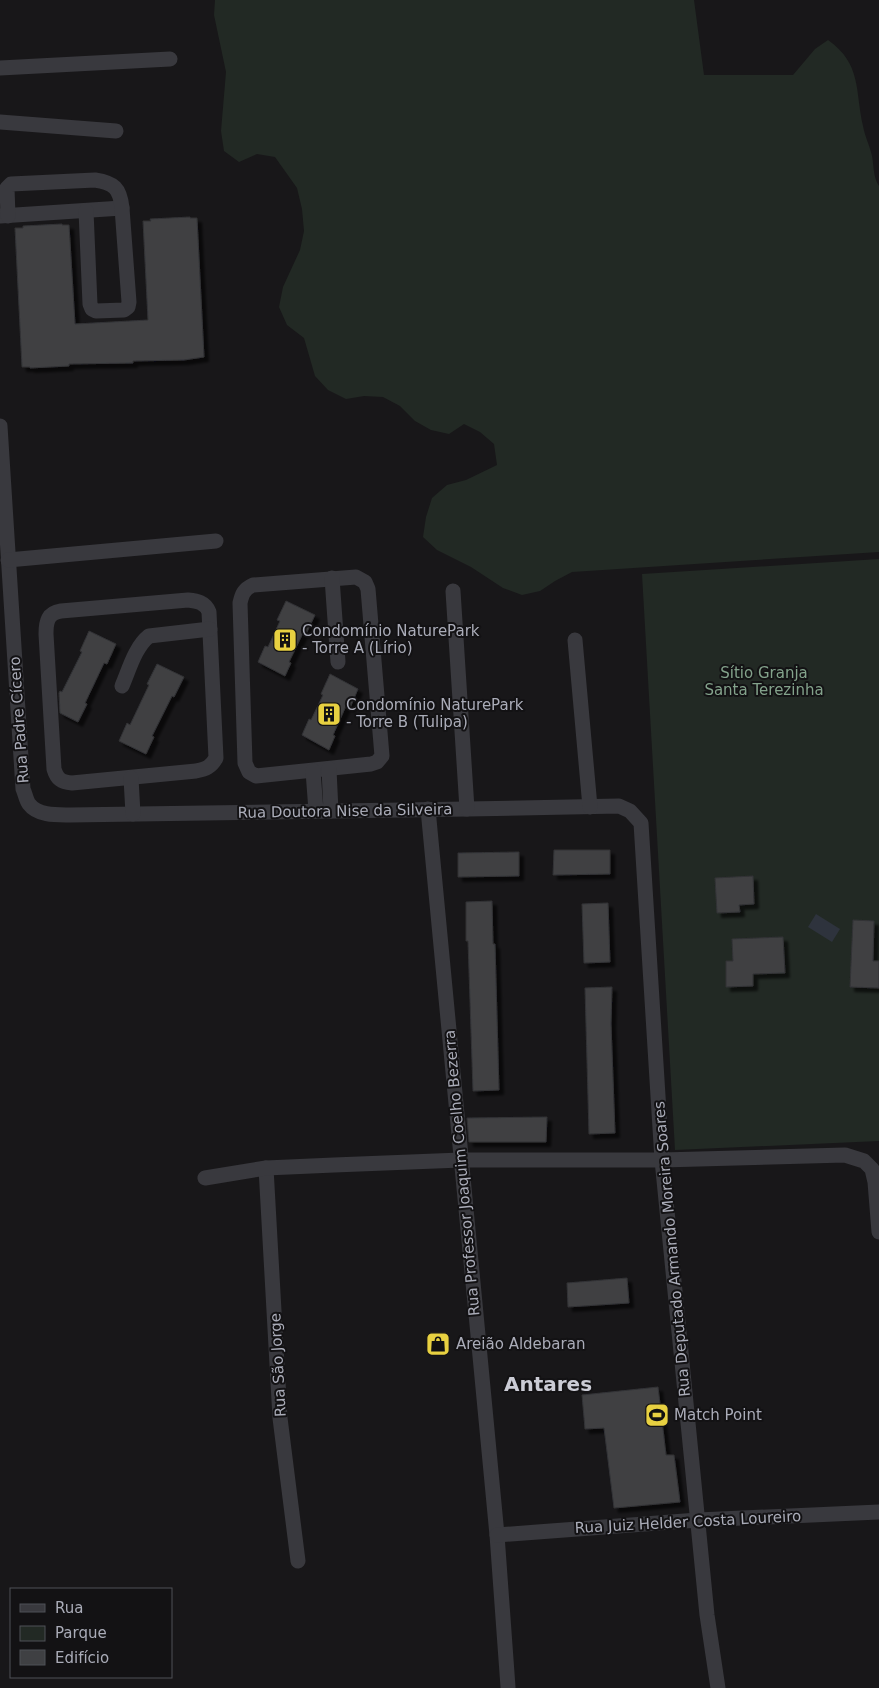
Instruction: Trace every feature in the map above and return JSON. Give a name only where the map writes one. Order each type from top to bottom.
[{"type":"street","points":[[0,68],[170,60]]},
{"type":"street","points":[[0,122],[116,131]]},
{"type":"street","points":[[86,211],[90,304],[92,309],[96,311],[124,310],[128,307],[129,302],[122,208],[118,192],[114,186],[95,180],[11,184],[7,188],[4,216],[122,208]]},
{"type":"street","name":"Rua Padre Cícero","points":[[0,426],[23,789],[29,804]]},
{"type":"street","points":[[8,560],[216,542]]},
{"type":"street","points":[[356,577],[365,582],[368,589],[382,756],[377,762],[329,769],[262,777],[249,772],[245,763],[240,603],[246,588],[253,585],[332,578],[356,577]]},
{"type":"street","points":[[332,578],[338,662]]},
{"type":"street","points":[[453,590],[467,809]]},
{"type":"street","points":[[196,601],[207,606],[210,629],[216,758],[213,764],[206,769],[72,783],[61,781],[56,776],[54,769],[46,634],[46,624],[49,616],[54,612],[61,611],[196,601]]},
{"type":"street","points":[[122,686],[139,648],[149,636],[210,629]]},
{"type":"street","points":[[575,640],[590,807]]},
{"type":"street","points":[[329,769],[331,811]]},
{"type":"street","points":[[313,771],[316,811]]},
{"type":"street","points":[[131,778],[133,814]]},
{"type":"street","name":"Rua Doutora Nise da Silveira","points":[[29,804],[39,811],[53,815],[619,806],[630,811],[641,823],[643,839]]},
{"type":"street","name":"Rua Professor Joaquim Coelho Bezerra","points":[[428,809],[497,1535],[508,1686]]},
{"type":"street","name":"Rua Deputado Armando Moreira Soares","points":[[643,839],[662,1160],[707,1615],[718,1688]]},
{"type":"street","points":[[205,1178],[266,1168],[461,1160],[662,1160],[844,1155],[864,1161],[872,1169],[879,1232]]},
{"type":"street","name":"Rua São Jorge","points":[[266,1168],[280,1418],[298,1561]]},
{"type":"street","name":"Rua Juiz Helder Costa Loureiro","points":[[497,1535],[698,1520],[879,1512]]},
{"type":"green space","points":[[215,0],[694,0],[704,75],[793,75],[815,49],[828,40],[839,49],[847,59],[855,79],[864,130],[879,186],[879,552],[572,572],[540,591],[522,595],[503,588],[471,567],[437,550],[423,537],[426,517],[432,498],[447,485],[466,480],[497,465],[494,444],[480,432],[464,424],[449,434],[431,430],[415,421],[400,406],[383,397],[364,396],[346,399],[328,390],[315,376],[304,338],[287,325],[279,307],[283,287],[300,250],[304,231],[302,209],[297,188],[275,157],[257,154],[239,162],[224,151],[221,131],[226,72],[214,15]]},
{"type":"green space","name":"Sítio Granja Santa Terezinha","points":[[879,559],[879,1141],[675,1150],[642,574]]},
{"type":"shaded area","points":[[816,914],[840,929],[832,942],[808,927]]},
{"type":"building","points":[[197,218],[204,357],[184,360],[133,361],[133,363],[22,367],[15,228],[23,228],[23,226],[69,225],[75,324],[148,320],[143,221]]},
{"type":"building","name":"Condomínio NaturePark - Torre A (Lírio)","points":[[286,601],[315,615],[306,634],[303,633],[289,662],[291,663],[285,676],[258,662],[265,646],[268,647],[280,621],[277,620]]},
{"type":"building","points":[[89,631],[116,644],[107,664],[104,663],[78,722],[60,713],[59,693],[60,691],[62,692],[82,652],[80,651]]},
{"type":"building","points":[[157,664],[184,677],[152,736],[154,737],[146,754],[119,741],[127,723],[130,725]]},
{"type":"building","name":"Condomínio NaturePark - Torre B (Tulipa)","points":[[330,674],[358,689],[350,708],[346,706],[333,735],[335,736],[329,750],[302,735],[323,695],[321,694]]},
{"type":"building","points":[[554,850],[610,850],[610,874],[553,875]]},
{"type":"building","points":[[519,852],[519,876],[458,877],[458,853]]},
{"type":"building","points":[[753,876],[754,904],[739,905],[740,912],[717,913],[715,878]]},
{"type":"building","points":[[492,901],[499,1090],[473,1091],[466,902]]},
{"type":"building","points":[[608,903],[610,962],[584,963],[582,904]]},
{"type":"building","points":[[853,920],[874,921],[873,961],[879,961],[879,988],[850,987]]},
{"type":"building","points":[[783,937],[785,973],[753,974],[753,986],[726,987],[726,961],[733,961],[732,939]]},
{"type":"building","points":[[612,987],[611,1024],[615,1133],[589,1134],[585,988]]},
{"type":"building","points":[[547,1117],[546,1142],[469,1142],[467,1118]]},
{"type":"building","points":[[627,1278],[629,1303],[568,1307],[567,1283]]},
{"type":"building","points":[[658,1387],[666,1455],[674,1455],[680,1502],[614,1508],[604,1428],[585,1429],[582,1395]]},
{"type":"place","name":"Condomínio NaturePark - Torre A (Lírio)","points":[[285,640]]},
{"type":"place","name":"Condomínio NaturePark - Torre B (Tulipa)","points":[[329,714]]},
{"type":"place","name":"Areião Aldebaran","points":[[438,1344]]},
{"type":"place","name":"Match Point","points":[[657,1415]]},
{"type":"district","name":"Antares","points":[[548,1384]]}]
